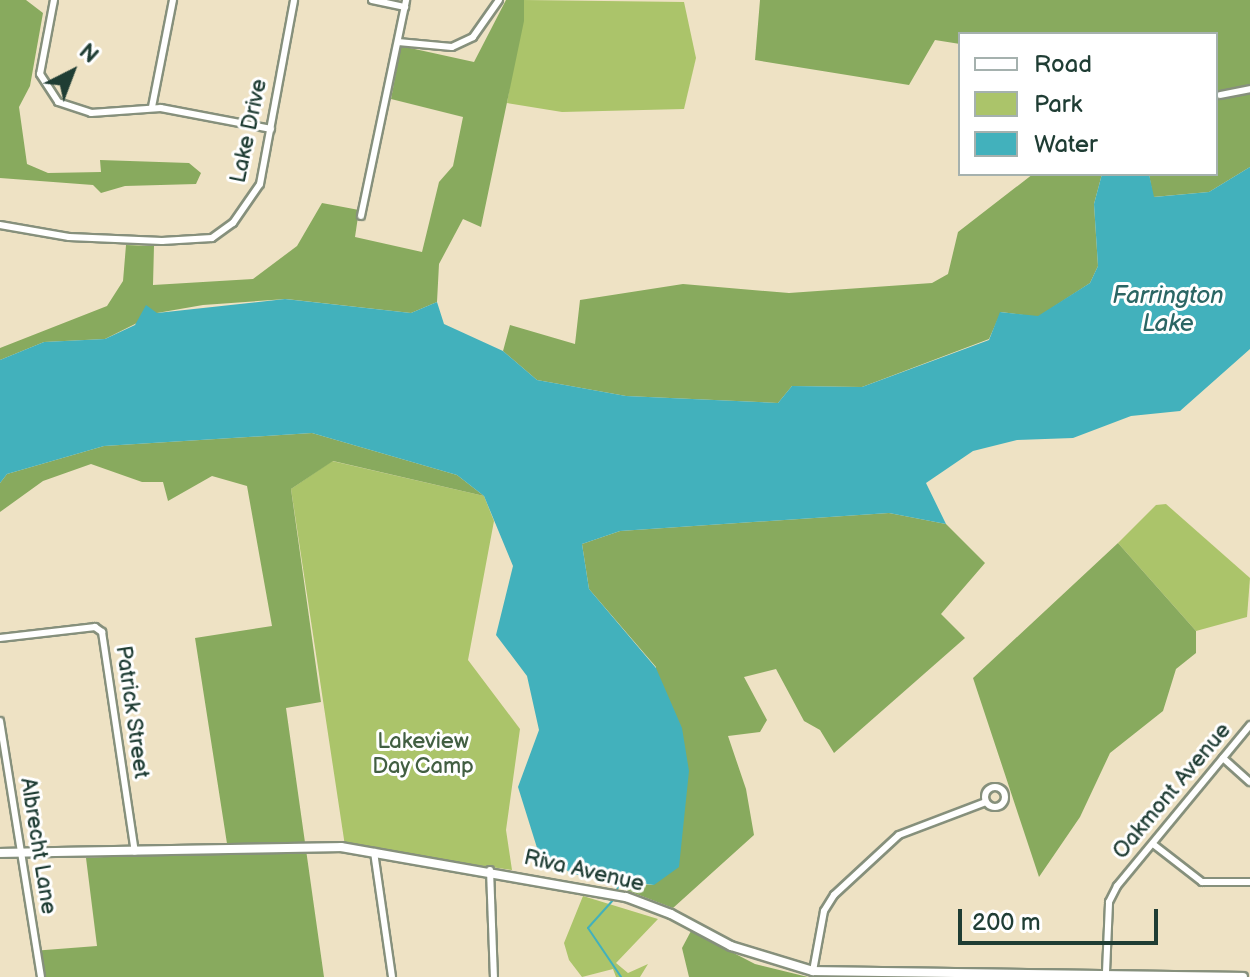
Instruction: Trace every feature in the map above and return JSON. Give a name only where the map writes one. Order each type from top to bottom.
[{"type":"street","points":[[54,0],[40,74],[58,102],[91,113],[152,107],[271,129]]},
{"type":"street","points":[[152,107],[173,0]]},
{"type":"street","name":"Lake Drive","points":[[0,225],[69,237],[212,238],[249,205],[260,184],[294,0]]},
{"type":"street","points":[[361,216],[405,4],[372,0]]},
{"type":"street","points":[[398,42],[452,47],[473,37],[499,0]]},
{"type":"street","points":[[1220,95],[1250,89]]},
{"type":"street","name":"Patrick Street","points":[[0,638],[95,627],[102,632],[135,852]]},
{"type":"street","name":"Albrecht Lane","points":[[0,721],[41,977]]},
{"type":"street","name":"Oakmont Avenue","points":[[1106,972],[1109,902],[1250,725]]},
{"type":"street","points":[[1223,758],[1250,782]]},
{"type":"street","points":[[813,971],[824,911],[834,895],[899,835],[986,802]]},
{"type":"street","points":[[1153,844],[1202,882],[1250,882]]},
{"type":"street","name":"Riva Avenue","points":[[0,853],[135,852],[281,845],[374,852],[490,870],[616,895],[671,914],[731,946],[813,971],[1106,972],[1243,977]]},
{"type":"street","points":[[374,852],[392,977]]},
{"type":"street","points":[[490,870],[494,977]]},
{"type":"green space","points":[[0,0],[26,0],[43,13],[30,86],[19,107],[27,164],[48,173],[101,172],[100,160],[189,163],[201,173],[196,184],[125,186],[101,193],[93,185],[0,178]]},
{"type":"green space","points":[[506,0],[524,0],[524,21],[481,227],[463,219],[439,264],[437,302],[411,313],[286,299],[203,305],[157,313],[105,339],[44,342],[0,360],[0,348],[107,306],[123,281],[126,245],[154,246],[153,285],[253,279],[297,246],[322,203],[359,210],[355,237],[422,252],[439,182],[453,166],[463,117],[391,99],[401,46],[474,62]]},
{"type":"green space","points":[[524,0],[684,2],[696,58],[684,109],[562,112],[507,103]]},
{"type":"green space","points":[[760,0],[1250,0],[1250,167],[1209,192],[1153,197],[1149,176],[1218,176],[1218,32],[958,32],[958,44],[935,40],[909,85],[755,60]]},
{"type":"green space","points":[[1030,176],[1101,176],[1094,204],[1098,266],[1090,283],[1038,317],[1001,312],[989,339],[862,387],[792,386],[778,403],[626,396],[537,380],[503,351],[510,325],[575,344],[580,300],[683,284],[789,293],[932,283],[948,274],[958,232]]},
{"type":"green space","points":[[312,433],[457,475],[484,496],[333,461],[291,489],[321,702],[286,708],[324,977],[37,977],[32,951],[97,946],[86,858],[228,850],[195,638],[272,626],[247,486],[212,476],[168,501],[163,482],[142,482],[91,464],[43,481],[0,512],[0,483],[7,474],[104,446]]},
{"type":"green space","name":"Lakeview Day Camp","points":[[332,461],[484,496],[494,521],[468,660],[520,729],[506,830],[512,870],[345,846],[291,489]]},
{"type":"green space","points":[[1166,504],[1250,578],[1247,617],[1196,631],[1118,543],[1156,505]]},
{"type":"green space","points":[[889,513],[946,524],[985,563],[941,614],[965,638],[834,753],[820,730],[804,721],[776,669],[744,677],[767,720],[760,732],[728,736],[746,789],[754,835],[673,908],[626,890],[628,883],[654,885],[656,667],[589,589],[582,544],[620,531]]},
{"type":"green space","points":[[1118,543],[1196,631],[1196,653],[1176,669],[1163,711],[1110,753],[1080,817],[1039,877],[973,678]]},
{"type":"green space","points":[[583,896],[658,919],[616,963],[628,973],[648,964],[640,977],[616,977],[613,969],[582,977],[569,960],[564,943]]},
{"type":"green space","points":[[691,931],[755,964],[808,977],[689,977],[682,948]]},
{"type":"water","name":"Farrington Lake","points":[[1250,167],[1250,349],[1180,411],[1131,416],[1073,438],[1017,440],[973,451],[926,483],[946,524],[889,513],[620,531],[582,544],[589,589],[656,668],[682,728],[689,771],[679,867],[654,885],[572,874],[538,851],[518,787],[539,730],[527,676],[496,635],[513,566],[484,496],[457,475],[312,433],[104,446],[7,474],[0,483],[0,360],[44,342],[105,339],[135,325],[146,305],[157,313],[285,299],[411,313],[437,302],[444,324],[503,351],[537,380],[626,396],[778,403],[792,386],[862,387],[989,340],[1000,312],[1038,316],[1090,283],[1098,266],[1094,204],[1101,176],[1149,176],[1154,197],[1209,192]]},
{"type":"waterway","points":[[616,893],[620,881]]},
{"type":"waterway","points":[[614,899],[588,928],[621,977]]}]
